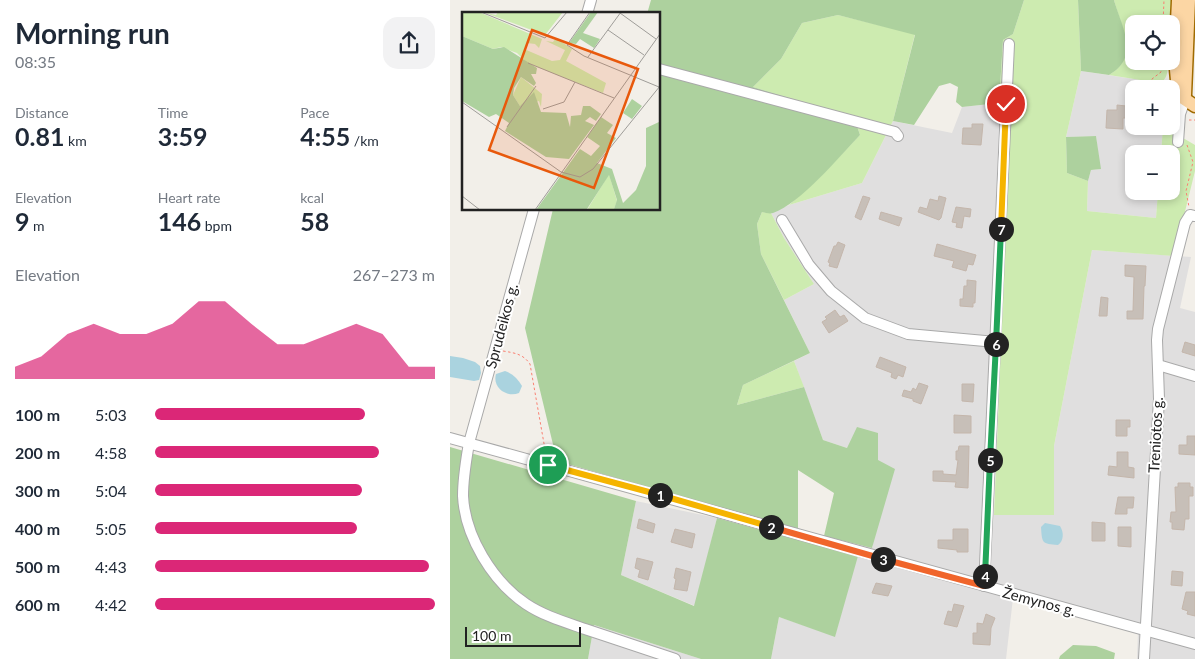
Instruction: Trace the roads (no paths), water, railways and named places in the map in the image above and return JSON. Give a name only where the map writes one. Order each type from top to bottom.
[{"type":"main road","points":[[1178,0],[1176,67],[1188,95]]},
{"type":"main road","points":[[1188,95],[1190,0]]},
{"type":"street","points":[[984,586],[1009,44]]},
{"type":"street","points":[[660,69],[895,132],[898,136]]},
{"type":"street","points":[[1178,142],[1180,114],[1188,95]]},
{"type":"street","name":"Sprudeikos g.","points":[[534,210],[469,443],[463,483],[463,498],[469,526],[482,556],[502,583],[526,604],[552,617],[675,659]]},
{"type":"street","name":"Treniotos g.","points":[[1144,659],[1159,399],[1157,340],[1159,323],[1185,223],[1193,216]]},
{"type":"street","points":[[782,220],[809,265],[831,291],[865,318],[908,334],[996,342]]},
{"type":"street","points":[[1158,365],[1195,376]]},
{"type":"street","name":"Žemynos g.","points":[[450,438],[1195,644]]},
{"type":"water","points":[[450,356],[475,362],[480,366],[479,380],[474,381],[450,377]]},
{"type":"water","points":[[505,371],[513,375],[522,386],[519,393],[505,393],[496,384],[496,374]]},
{"type":"water","points":[[1045,523],[1060,526],[1063,536],[1058,545],[1044,542],[1041,527]]}]
